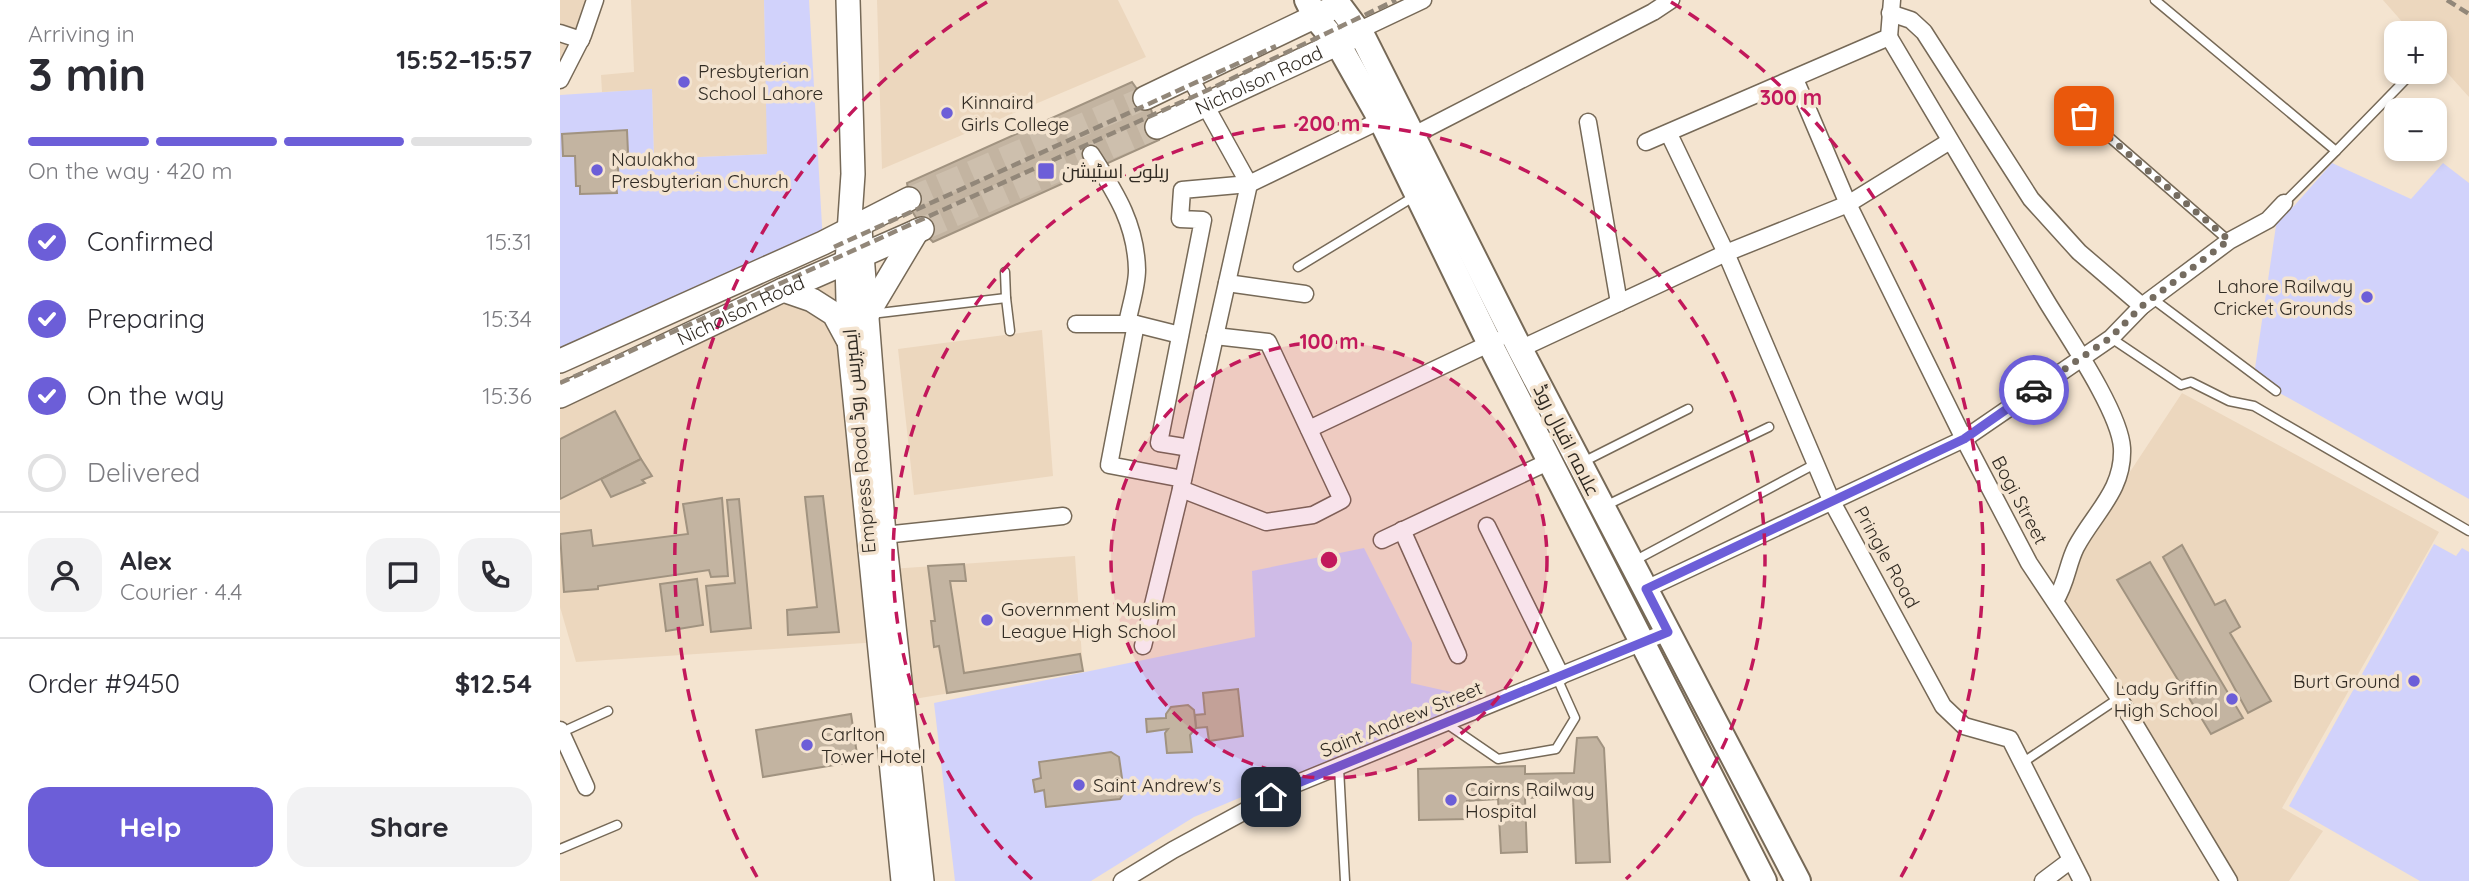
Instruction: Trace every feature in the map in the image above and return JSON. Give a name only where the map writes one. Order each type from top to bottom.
[{"type":"main road","name":"Empress Road ایمپریس روڈ","points":[[848,0],[855,259],[849,340],[903,881]]},
{"type":"main road","name":"Nicholson Road","points":[[1144,98],[1311,9],[1341,2]]},
{"type":"main road","name":"علامہ اقبال روڈ","points":[[1341,2],[1349,39],[1381,120],[1490,344],[1763,881]]},
{"type":"main road","name":"علامہ اقبال روڈ","points":[[1311,9],[1349,39],[1414,135],[1516,341],[1798,881]]},
{"type":"main road","name":"Nicholson Road","points":[[1157,127],[1349,39]]},
{"type":"main road","name":"Nicholson Road","points":[[560,361],[854,227],[908,199]]},
{"type":"main road","name":"Nicholson Road","points":[[560,396],[783,290],[919,230],[868,314]]},
{"type":"main road","name":"Empress Road ایمپریس روڈ","points":[[855,259],[868,314],[884,535],[922,881]]},
{"type":"main road","points":[[783,290],[812,300],[834,314],[849,340]]},
{"type":"street","points":[[560,80],[581,40],[594,0]]},
{"type":"street","points":[[1349,39],[1366,27],[1423,0]]},
{"type":"street","points":[[1414,135],[1653,12],[1671,0]]},
{"type":"street","points":[[1891,7],[1889,37],[2081,358],[2113,415],[2122,446],[2120,470],[2111,496],[2074,550],[2064,587],[2055,601]]},
{"type":"street","points":[[1891,7],[1924,32],[2031,199],[2079,252],[2148,302]]},
{"type":"street","points":[[560,33],[581,40]]},
{"type":"street","points":[[1646,142],[1889,37]]},
{"type":"street","points":[[1143,646],[1191,448],[1249,184],[1189,76]]},
{"type":"street","name":"Bogi Street","points":[[1795,79],[1849,204],[1964,439],[2029,563],[2119,698],[2229,881]]},
{"type":"street","points":[[1191,448],[1159,443],[1203,220],[1180,219],[1182,190],[1249,184],[1381,120]]},
{"type":"street","points":[[1588,122],[1619,303]]},
{"type":"street","name":"Pringle Road","points":[[1669,134],[1726,253],[1832,500],[1943,706],[1964,726],[2010,739],[2082,881]]},
{"type":"street","points":[[1309,429],[1490,344],[1516,341],[1619,303],[1726,253],[1849,204],[1950,141]]},
{"type":"street","points":[[1091,155],[1121,202],[1133,236],[1137,272],[1109,465],[1182,484],[1266,522],[1313,515],[1342,500],[1268,342],[1215,336]]},
{"type":"street","points":[[1646,589],[1964,439],[2110,338],[2148,302],[2229,240],[2268,220],[2284,203]]},
{"type":"street","points":[[1227,283],[1305,295]]},
{"type":"street","points":[[1076,324],[1131,324],[1180,335]]},
{"type":"street","points":[[1382,540],[1550,461]]},
{"type":"street","points":[[884,535],[1063,516]]},
{"type":"street","points":[[1487,526],[1559,677]]},
{"type":"street","points":[[1402,530],[1458,654]]},
{"type":"street","name":"Saint Andrew Street","points":[[1122,881],[1293,785],[1668,632]]},
{"type":"street","points":[[560,732],[586,787]]},
{"type":"street","points":[[2043,881],[2071,860]]},
{"type":"lane","points":[[2155,0],[2336,151]]},
{"type":"lane","points":[[2284,203],[2401,84]]},
{"type":"lane","points":[[2064,98],[2229,240]]},
{"type":"lane","points":[[1297,267],[1418,194]]},
{"type":"lane","points":[[1005,272],[1010,331]]},
{"type":"lane","points":[[868,314],[1006,298]]},
{"type":"lane","points":[[2148,302],[2276,391]]},
{"type":"lane","points":[[2110,338],[2181,385],[2191,382],[2229,401],[2254,406],[2469,531]]},
{"type":"lane","points":[[1580,463],[1688,409]]},
{"type":"lane","points":[[1602,507],[1769,427]]},
{"type":"lane","points":[[1631,563],[1815,464]]},
{"type":"lane","points":[[1447,724],[1495,758],[1556,749],[1575,718],[1559,677]]},
{"type":"lane","points":[[2022,763],[2119,698]]},
{"type":"lane","points":[[560,732],[608,711]]},
{"type":"lane","points":[[1339,768],[1345,881]]},
{"type":"lane","points":[[560,849],[617,825]]},
{"type":"shaded area","points":[[560,0],[595,0],[560,80]]},
{"type":"shaded area","name":"Presbyterian School Lahore","points":[[631,0],[764,0],[768,154],[654,159],[652,90],[602,92],[601,75],[634,72]]},
{"type":"shaded area","name":"Naulakha Presbyterian Church","points":[[764,0],[809,0],[823,243],[560,361],[560,95],[652,89],[654,159],[767,154]]},
{"type":"shaded area","name":"Kinnaird Girls College","points":[[877,0],[1118,0],[1146,57],[882,169]]},
{"type":"shaded area","points":[[2383,0],[2469,0],[2469,97],[2447,72],[2447,21],[2401,21]]},
{"type":"shaded area","name":"Lahore Railway Cricket Grounds","points":[[2332,163],[2411,199],[2443,163],[2469,183],[2469,499],[2276,391],[2254,375],[2277,219],[2294,206]]},
{"type":"shaded area","points":[[863,255],[891,569],[1075,556],[1083,671],[902,701],[895,641],[576,662],[560,607],[560,388]]},
{"type":"shaded area","points":[[1042,330],[1053,476],[914,495],[898,349]]},
{"type":"shaded area","name":"Lady Griffin High School","points":[[2182,393],[2439,532],[2282,808],[2323,831],[2289,881],[2236,881],[2052,590]]},
{"type":"shaded area","name":"Burt Ground","points":[[2434,544],[2456,556],[2462,548],[2469,552],[2469,881],[2420,881],[2289,806]]},
{"type":"shaded area","points":[[1364,548],[1412,643],[1411,683],[1469,696],[1473,707],[1289,777],[1194,817],[1091,881],[955,881],[934,703],[1255,637],[1252,571]]},
{"type":"building","points":[[1132,82],[1151,109],[1159,140],[933,242],[927,236],[912,211],[907,183]]},
{"type":"building","name":"Naulakha Presbyterian Church","points":[[627,130],[628,153],[617,153],[617,193],[580,194],[580,186],[576,186],[575,156],[563,156],[562,134]]},
{"type":"building","points":[[615,411],[641,459],[560,499],[560,439]]},
{"type":"building","points":[[641,459],[652,476],[642,480],[645,483],[611,497],[601,479]]},
{"type":"building","points":[[823,496],[839,632],[788,635],[787,610],[817,607],[805,497]]},
{"type":"building","points":[[722,498],[728,576],[711,577],[709,570],[598,586],[598,589],[564,592],[560,534],[591,530],[593,546],[688,534],[683,504]]},
{"type":"building","points":[[739,499],[751,628],[711,632],[706,586],[735,583],[727,500]]},
{"type":"building","points":[[2182,545],[2215,605],[2225,600],[2240,627],[2230,633],[2271,701],[2248,713],[2163,557]]},
{"type":"building","points":[[2150,562],[2243,718],[2211,734],[2117,580]]},
{"type":"building","points":[[964,564],[966,581],[950,581],[964,673],[1080,654],[1083,671],[947,693],[939,646],[934,647],[931,621],[935,621],[928,566]]},
{"type":"building","points":[[697,579],[703,625],[666,631],[660,584]]},
{"type":"building","points":[[1238,689],[1243,736],[1209,741],[1207,727],[1196,728],[1195,715],[1205,714],[1203,693]]},
{"type":"building","points":[[1188,705],[1194,710],[1196,728],[1190,735],[1192,752],[1167,753],[1165,733],[1168,729],[1147,732],[1146,719],[1166,718],[1171,707]]},
{"type":"building","name":"Carlton Tower Hotel","points":[[851,714],[858,761],[763,777],[756,730]]},
{"type":"building","name":"Cairns Railway Hospital","points":[[1597,737],[1604,748],[1610,862],[1576,863],[1573,796],[1525,798],[1527,852],[1501,853],[1498,799],[1467,801],[1469,819],[1419,820],[1418,769],[1525,766],[1525,774],[1574,773],[1577,738]]},
{"type":"building","name":"Saint Andrew's","points":[[1111,752],[1119,757],[1124,792],[1120,799],[1046,807],[1044,790],[1035,792],[1033,780],[1041,778],[1039,762]]},
{"type":"tunnel","points":[[909,199],[1145,98]]},
{"type":"tunnel","points":[[922,229],[1157,127]]},
{"type":"railway","points":[[560,383],[1208,90],[1396,0]]},
{"type":"railway","points":[[2447,0],[2469,14]]},
{"type":"railway","points":[[834,247],[1276,46]]},
{"type":"way so far","points":[[2034,390],[2110,338],[2142,306],[2229,240],[2084,116]]},
{"type":"place","name":"Presbyterian School Lahore","points":[[684,82]]},
{"type":"place","name":"Kinnaird Girls College","points":[[947,113]]},
{"type":"place","name":"Naulakha Presbyterian Church","points":[[597,170]]},
{"type":"place","name":"ریلوے اسٹیشن","points":[[1046,171]]},
{"type":"place","name":"Lahore Railway Cricket Grounds","points":[[2367,297]]},
{"type":"place","name":"Government Muslim League High School","points":[[987,620]]},
{"type":"place","name":"Burt Ground","points":[[2414,681]]},
{"type":"place","name":"Lady Griffin High School","points":[[2232,699]]},
{"type":"place","name":"Carlton Tower Hotel","points":[[807,745]]},
{"type":"place","name":"Saint Andrew's","points":[[1079,785]]},
{"type":"place","name":"Cairns Railway Hospital","points":[[1451,800]]},
{"type":"route","points":[[1271,797],[1293,785],[1668,632],[1646,589],[1964,439],[2034,390]]}]
